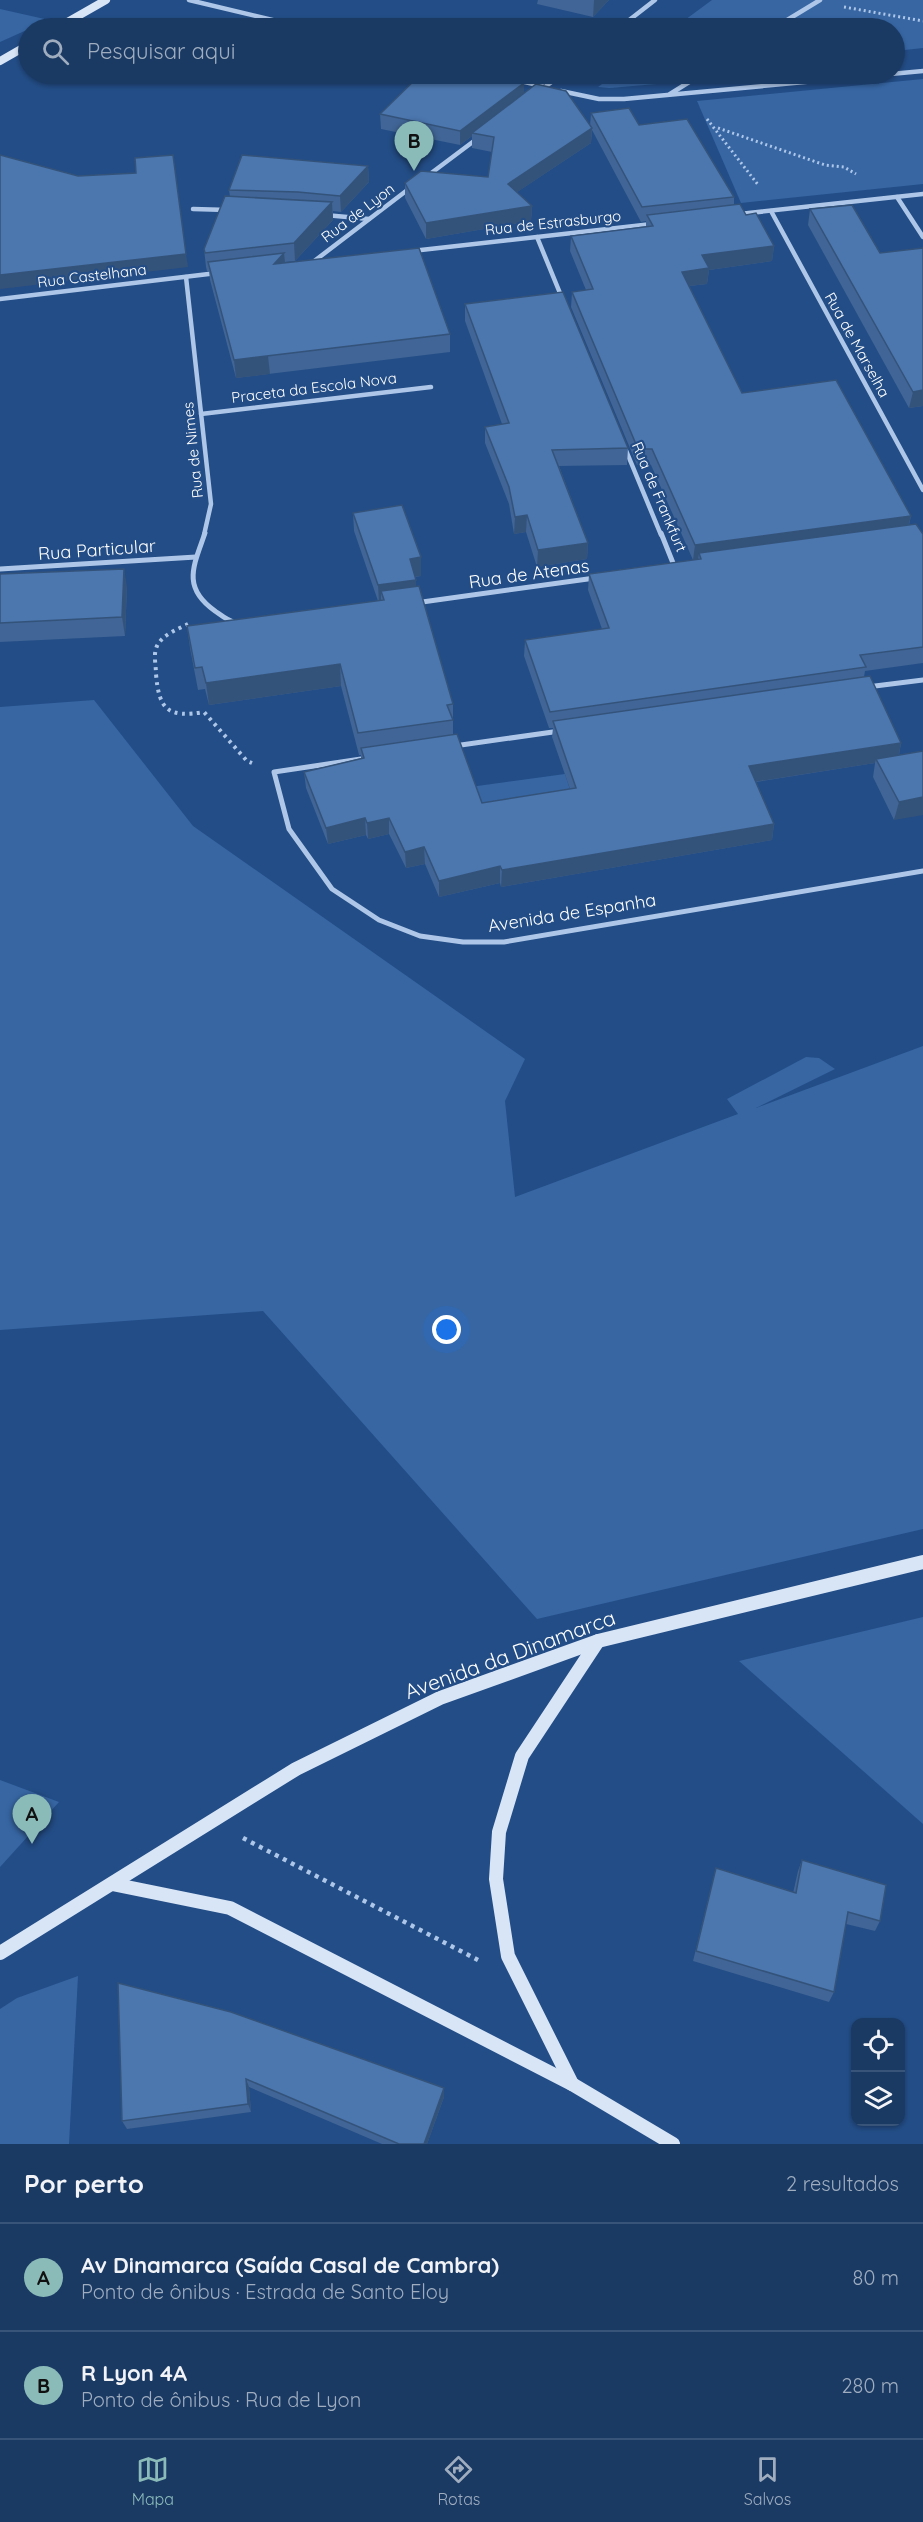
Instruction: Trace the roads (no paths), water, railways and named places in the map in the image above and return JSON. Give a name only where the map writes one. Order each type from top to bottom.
[{"type":"main road","points":[[74,18],[106,0]]},
{"type":"main road","points":[[0,61],[18,51]]},
{"type":"main road","name":"Avenida da Dinamarca","points":[[0,1953],[296,1769],[440,1698],[598,1641],[923,1562]]},
{"type":"main road","points":[[572,2084],[508,1956],[495,1879],[499,1832],[522,1756],[598,1641]]},
{"type":"main road","points":[[112,1884],[230,1908],[572,2084],[673,2144]]},
{"type":"street","points":[[189,0],[264,18]]},
{"type":"street","points":[[632,18],[655,0]]},
{"type":"street","points":[[790,18],[819,0]]},
{"type":"street","points":[[905,73],[923,71]]},
{"type":"street","points":[[532,84],[599,99],[784,84]]},
{"type":"street","points":[[536,94],[549,84]]},
{"type":"street","points":[[667,95],[685,84]]},
{"type":"street","name":"Rua de Lyon","points":[[313,262],[482,135]]},
{"type":"street","points":[[736,215],[923,194]]},
{"type":"street","points":[[897,197],[923,237]]},
{"type":"street","points":[[194,209],[235,210]]},
{"type":"street","name":"Rua de Marselha","points":[[771,211],[923,490]]},
{"type":"street","points":[[320,214],[369,219]]},
{"type":"street","name":"Rua de Estrasburgo","points":[[407,252],[654,224]]},
{"type":"street","points":[[537,237],[564,302]]},
{"type":"street","points":[[302,264],[325,261]]},
{"type":"street","points":[[186,277],[228,272]]},
{"type":"street","name":"Rua Castelhana","points":[[0,299],[186,277]]},
{"type":"street","name":"Rua de Nimes","points":[[186,277],[211,504],[192,574],[194,588],[202,603],[212,611],[231,622],[242,623]]},
{"type":"street","name":"Praceta da Escola Nova","points":[[201,414],[431,387]]},
{"type":"street","name":"Rua de Frankfurt","points":[[622,441],[675,568]]},
{"type":"street","name":"Rua Particular","points":[[0,570],[196,556]]},
{"type":"street","points":[[663,569],[687,566]]},
{"type":"street","name":"Rua de Atenas","points":[[406,604],[605,577]]},
{"type":"street","points":[[864,688],[923,680]]},
{"type":"street","points":[[451,746],[569,730]]},
{"type":"street","name":"Avenida de Espanha","points":[[368,758],[274,771],[289,829],[332,888],[380,920],[420,936],[463,942],[509,941],[923,871]]},
{"type":"place","name":"R Lyon 4A","points":[[414,171]]},
{"type":"place","name":"Av Dinamarca (Saída Casal de Cambra)","points":[[32,1844]]}]
